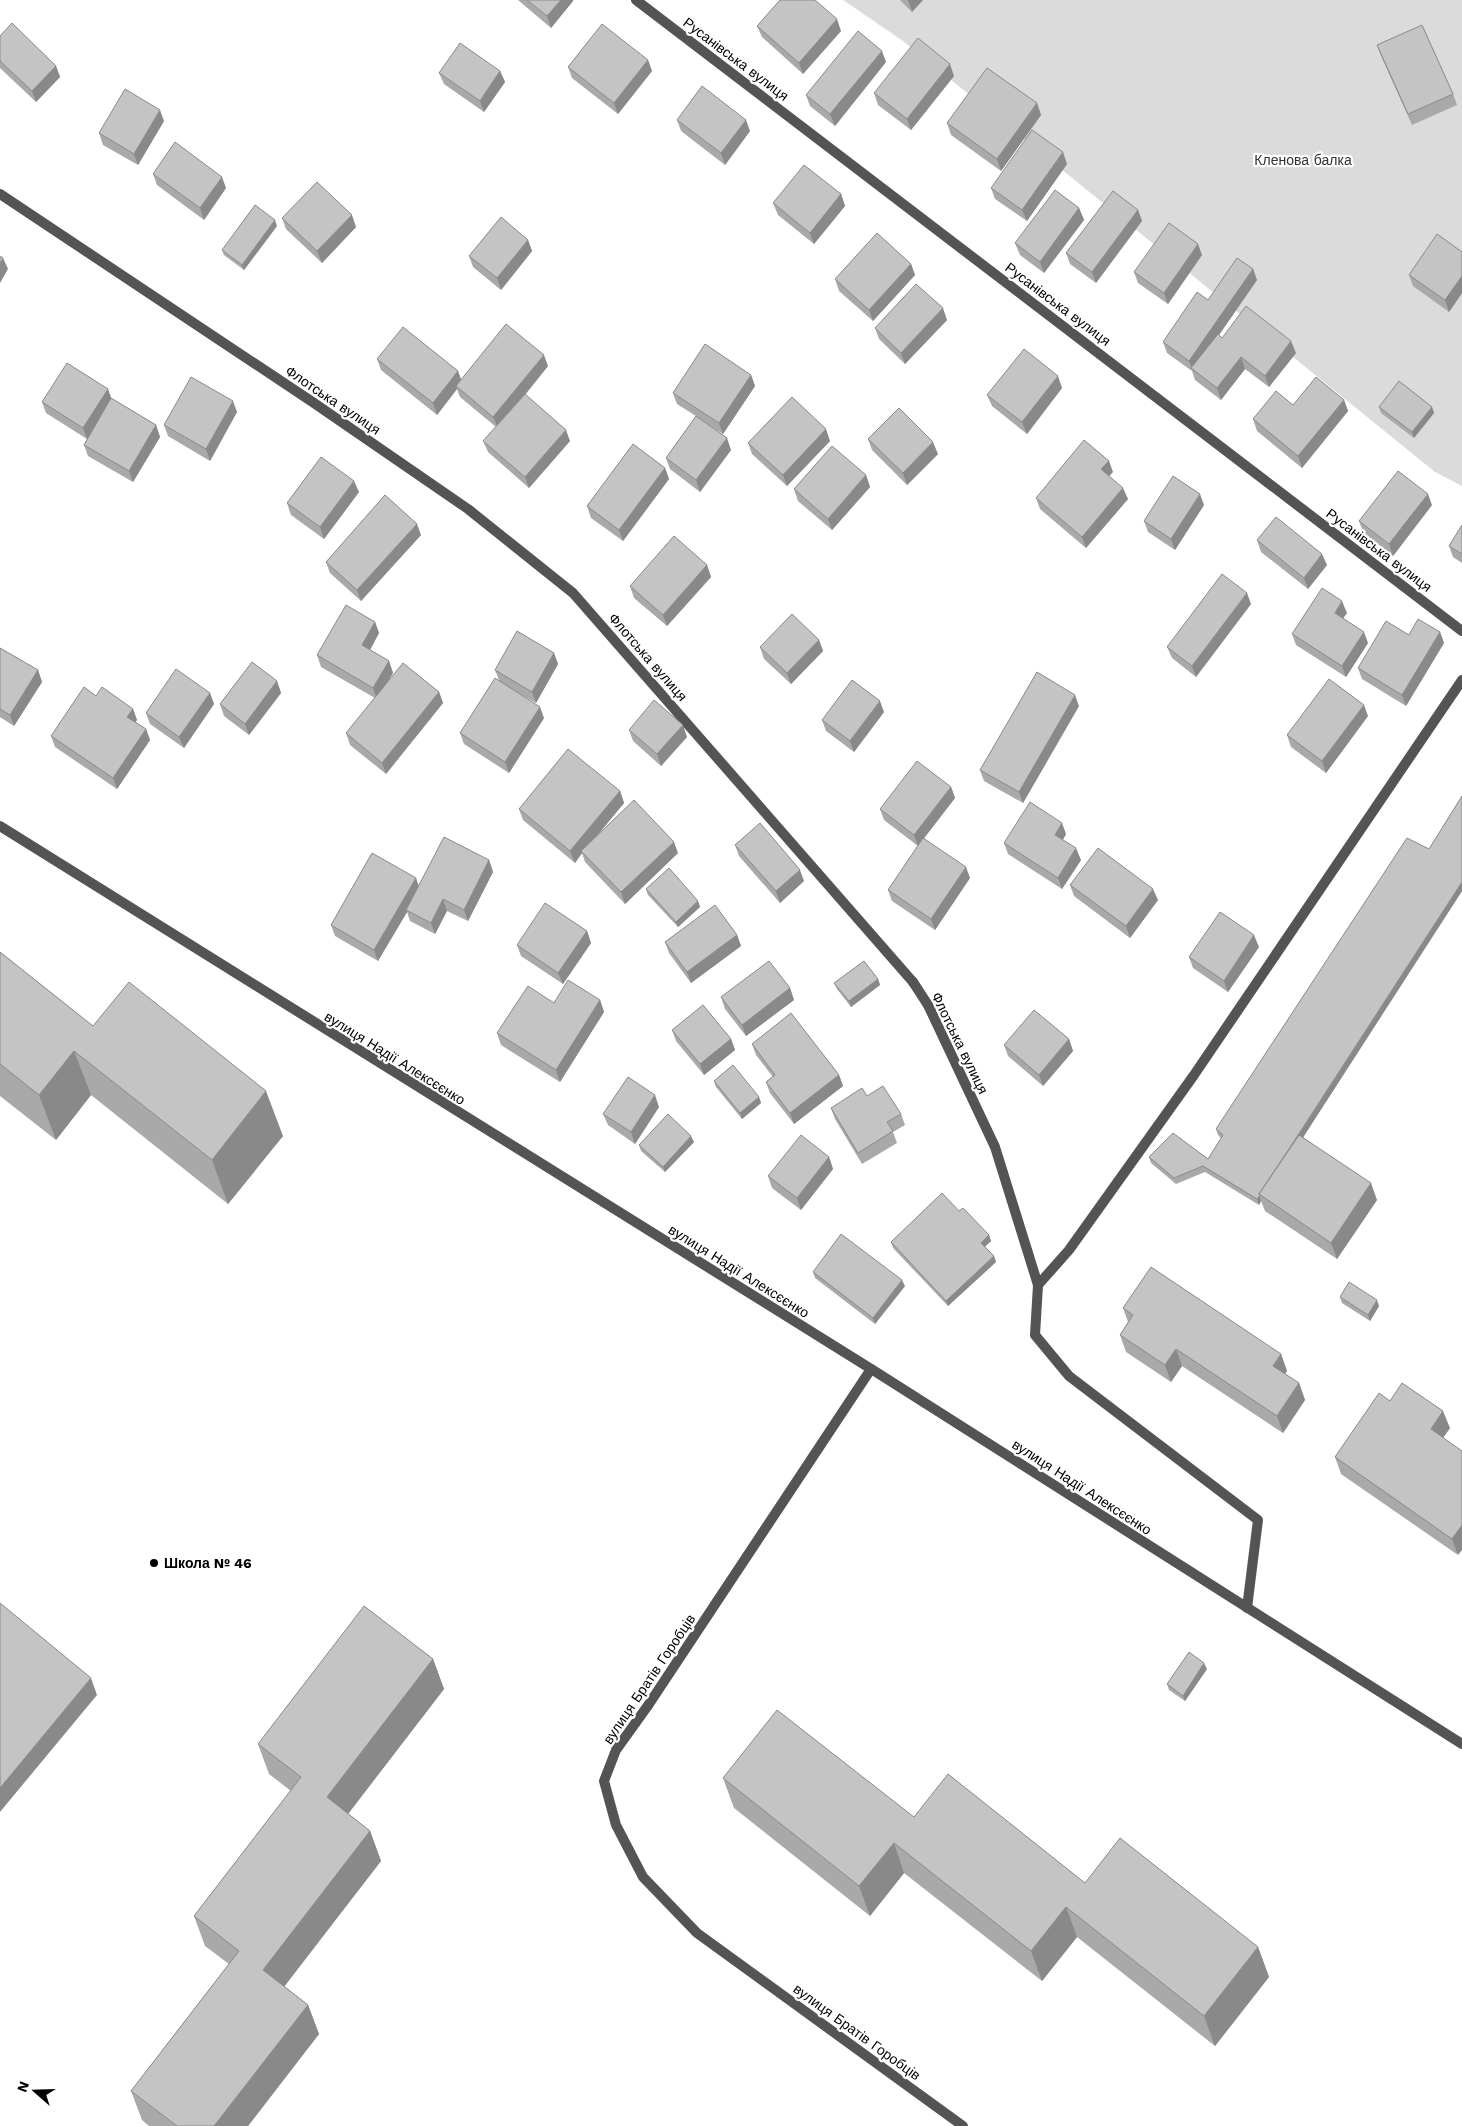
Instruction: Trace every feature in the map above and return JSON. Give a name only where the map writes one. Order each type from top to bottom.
[{"type":"street","name":"Русанівська вулиця","points":[[636,0],[1462,631]]},
{"type":"street","name":"Флотська вулиця","points":[[0,194],[314,403],[460,504],[573,593],[913,982],[928,1005],[995,1148],[1038,1285]]},
{"type":"street","points":[[1247,1608],[1258,1520],[1069,1376],[1035,1334],[1038,1285],[1069,1250],[1194,1075],[1462,680]]},
{"type":"street","name":"вулиця Надії Алексєєнко","points":[[0,826],[356,1050],[871,1369],[1462,1744]]},
{"type":"street","name":"вулиця Братів Горобців","points":[[871,1369],[649,1704],[616,1750],[604,1781],[616,1825],[643,1877],[697,1933],[963,2126]]},
{"type":"green space","name":"Кленова балка","points":[[843,0],[1462,0],[1462,486],[1435,472],[903,41]]},
{"type":"building","points":[[527,0],[561,0],[547,16]]},
{"type":"building","points":[[780,0],[815,0],[837,19],[799,63],[757,26]]},
{"type":"building","points":[[12,23],[56,66],[32,91],[0,61],[0,36]]},
{"type":"building","points":[[602,24],[648,60],[614,103],[568,67]]},
{"type":"building","points":[[1422,25],[1453,94],[1408,114],[1377,45]]},
{"type":"building","points":[[858,31],[882,51],[830,114],[806,95]]},
{"type":"building","points":[[918,38],[950,64],[907,119],[874,93]]},
{"type":"building","points":[[460,43],[500,71],[480,101],[439,73]]},
{"type":"building","points":[[987,68],[1037,103],[997,159],[947,123]]},
{"type":"building","points":[[702,86],[746,120],[721,153],[677,120]]},
{"type":"building","points":[[125,89],[160,110],[134,154],[99,133]]},
{"type":"building","points":[[1032,130],[1063,152],[1022,210],[991,188]]},
{"type":"building","points":[[175,142],[222,177],[200,208],[153,174]]},
{"type":"building","points":[[804,165],[841,194],[810,233],[773,203]]},
{"type":"building","points":[[317,182],[352,215],[317,251],[282,218]]},
{"type":"building","points":[[1055,190],[1079,208],[1040,262],[1015,243]]},
{"type":"building","points":[[1113,191],[1138,210],[1092,272],[1066,253]]},
{"type":"building","points":[[255,205],[275,220],[242,265],[222,250]]},
{"type":"building","points":[[501,217],[528,240],[497,278],[469,256]]},
{"type":"building","points":[[1169,223],[1198,244],[1164,293],[1134,272]]},
{"type":"building","points":[[877,233],[911,264],[869,310],[835,279]]},
{"type":"building","points":[[1437,234],[1462,252],[1462,276],[1445,300],[1409,275]]},
{"type":"building","points":[[1237,258],[1253,269],[1189,361],[1163,342],[1197,292],[1208,300]]},
{"type":"building","points":[[916,284],[943,308],[901,353],[875,328]]},
{"type":"building","points":[[1246,306],[1291,341],[1265,376],[1241,357],[1217,388],[1191,368],[1218,334],[1222,338]]},
{"type":"building","points":[[506,324],[544,355],[493,417],[456,386]]},
{"type":"building","points":[[403,327],[458,371],[433,403],[377,359]]},
{"type":"building","points":[[705,344],[751,375],[719,423],[673,393]]},
{"type":"building","points":[[1024,349],[1058,376],[1022,422],[987,395]]},
{"type":"building","points":[[67,363],[108,389],[83,428],[42,402]]},
{"type":"building","points":[[191,377],[233,401],[206,449],[164,425]]},
{"type":"building","points":[[1316,377],[1344,400],[1298,456],[1253,419],[1276,391],[1293,405]]},
{"type":"building","points":[[1399,381],[1432,407],[1412,432],[1379,407]]},
{"type":"building","points":[[525,394],[566,430],[525,477],[483,441]]},
{"type":"building","points":[[792,397],[826,429],[783,475],[748,443]]},
{"type":"building","points":[[111,398],[156,425],[129,471],[84,445]]},
{"type":"building","points":[[899,408],[933,442],[903,473],[868,439]]},
{"type":"building","points":[[696,416],[727,438],[696,480],[666,458]]},
{"type":"building","points":[[1084,440],[1109,461],[1101,469],[1123,488],[1082,537],[1036,498]]},
{"type":"building","points":[[633,444],[665,468],[619,530],[587,506]]},
{"type":"building","points":[[832,446],[866,475],[828,519],[794,489]]},
{"type":"building","points":[[321,457],[354,481],[320,527],[287,503]]},
{"type":"building","points":[[1398,471],[1428,494],[1389,544],[1359,521]]},
{"type":"building","points":[[1173,476],[1200,494],[1171,539],[1144,521]]},
{"type":"building","points":[[385,495],[417,524],[357,590],[326,562]]},
{"type":"building","points":[[1276,517],[1322,554],[1304,578],[1257,540]]},
{"type":"building","points":[[1462,525],[1462,554],[1449,546]]},
{"type":"building","points":[[674,536],[707,565],[663,615],[630,586]]},
{"type":"building","points":[[1222,574],[1247,593],[1192,666],[1167,647]]},
{"type":"building","points":[[1322,588],[1342,601],[1335,613],[1364,632],[1342,666],[1292,634]]},
{"type":"building","points":[[346,605],[375,622],[362,645],[389,661],[373,688],[317,655]]},
{"type":"building","points":[[792,614],[819,640],[787,673],[760,647]]},
{"type":"building","points":[[1418,619],[1440,632],[1402,695],[1358,668],[1386,621],[1409,635]]},
{"type":"building","points":[[517,631],[554,653],[532,692],[495,670]]},
{"type":"building","points":[[0,648],[38,670],[10,715],[0,709]]},
{"type":"building","points":[[252,662],[277,681],[245,724],[220,704]]},
{"type":"building","points":[[403,663],[439,692],[382,763],[346,733]]},
{"type":"building","points":[[176,669],[210,693],[179,737],[146,713]]},
{"type":"building","points":[[1037,672],[1075,695],[1019,792],[980,770]]},
{"type":"building","points":[[495,678],[540,707],[505,762],[460,733]]},
{"type":"building","points":[[1329,679],[1364,705],[1322,761],[1287,735]]},
{"type":"building","points":[[852,680],[880,701],[850,741],[822,720]]},
{"type":"building","points":[[84,687],[96,696],[102,687],[133,709],[127,717],[146,729],[113,778],[51,736]]},
{"type":"building","points":[[654,700],[683,725],[657,754],[629,730]]},
{"type":"building","points":[[568,749],[620,791],[570,851],[519,809]]},
{"type":"building","points":[[917,761],[951,787],[914,835],[880,809]]},
{"type":"building","points":[[1462,796],[1462,882],[1257,1199],[1203,1166],[1174,1178],[1149,1157],[1173,1133],[1208,1159],[1223,1135],[1216,1129],[1407,838],[1429,849]]},
{"type":"building","points":[[634,800],[674,842],[621,892],[581,851]]},
{"type":"building","points":[[1030,802],[1062,823],[1055,835],[1076,848],[1058,878],[1004,843]]},
{"type":"building","points":[[760,823],[800,870],[776,891],[735,845]]},
{"type":"building","points":[[444,837],[489,860],[464,910],[443,899],[431,923],[406,910]]},
{"type":"building","points":[[923,838],[966,867],[931,919],[888,890]]},
{"type":"building","points":[[1098,848],[1153,889],[1126,926],[1070,885]]},
{"type":"building","points":[[372,853],[416,878],[374,950],[331,925]]},
{"type":"building","points":[[669,868],[698,901],[676,922],[646,889]]},
{"type":"building","points":[[545,903],[587,931],[558,973],[517,945]]},
{"type":"building","points":[[715,905],[737,935],[687,972],[665,942]]},
{"type":"building","points":[[1220,912],[1254,935],[1224,981],[1189,957]]},
{"type":"building","points":[[0,952],[93,1026],[129,982],[266,1091],[212,1160],[74,1051],[39,1095],[0,1064]]},
{"type":"building","points":[[769,961],[790,988],[742,1025],[721,997]]},
{"type":"building","points":[[864,961],[878,979],[849,1001],[834,983]]},
{"type":"building","points":[[568,980],[600,1000],[556,1070],[497,1033],[528,986],[554,1003]]},
{"type":"building","points":[[703,1005],[731,1039],[700,1064],[672,1030]]},
{"type":"building","points":[[1034,1010],[1069,1039],[1039,1075],[1004,1045]]},
{"type":"building","points":[[791,1013],[839,1075],[790,1113],[766,1082],[775,1075],[752,1044]]},
{"type":"building","points":[[733,1065],[759,1097],[740,1113],[714,1081]]},
{"type":"building","points":[[628,1077],[655,1095],[631,1132],[603,1114]]},
{"type":"building","points":[[883,1086],[901,1114],[887,1122],[893,1131],[858,1153],[831,1108],[862,1088],[867,1096]]},
{"type":"building","points":[[668,1114],[691,1136],[663,1167],[639,1145]]},
{"type":"building","points":[[801,1135],[829,1157],[797,1198],[768,1176]]},
{"type":"building","points":[[1299,1135],[1371,1183],[1331,1243],[1259,1194]]},
{"type":"building","points":[[942,1193],[959,1211],[963,1208],[989,1235],[981,1243],[994,1256],[946,1301],[891,1242]]},
{"type":"building","points":[[841,1234],[902,1280],[873,1318],[813,1272]]},
{"type":"building","points":[[1151,1267],[1281,1354],[1273,1366],[1299,1383],[1277,1416],[1176,1349],[1165,1365],[1120,1335],[1133,1315],[1123,1308]]},
{"type":"building","points":[[1349,1282],[1377,1300],[1368,1315],[1340,1297]]},
{"type":"building","points":[[1402,1383],[1443,1411],[1431,1429],[1462,1451],[1462,1525],[1452,1539],[1335,1457],[1379,1393],[1390,1401]]},
{"type":"building","points":[[0,1603],[91,1678],[0,1788]]},
{"type":"building","points":[[364,1606],[433,1659],[327,1797],[370,1831],[263,1970],[308,2005],[214,2126],[177,2126],[131,2091],[239,1951],[194,1916],[301,1777],[258,1744]]},
{"type":"building","points":[[1189,1652],[1204,1663],[1183,1696],[1167,1684]]},
{"type":"building","points":[[777,1710],[914,1817],[948,1774],[1085,1883],[1120,1838],[1258,1947],[1204,2016],[1066,1907],[1031,1951],[894,1843],[859,1886],[723,1778]]},
{"type":"place","name":"Школа № 46","points":[[154,1563]]}]
